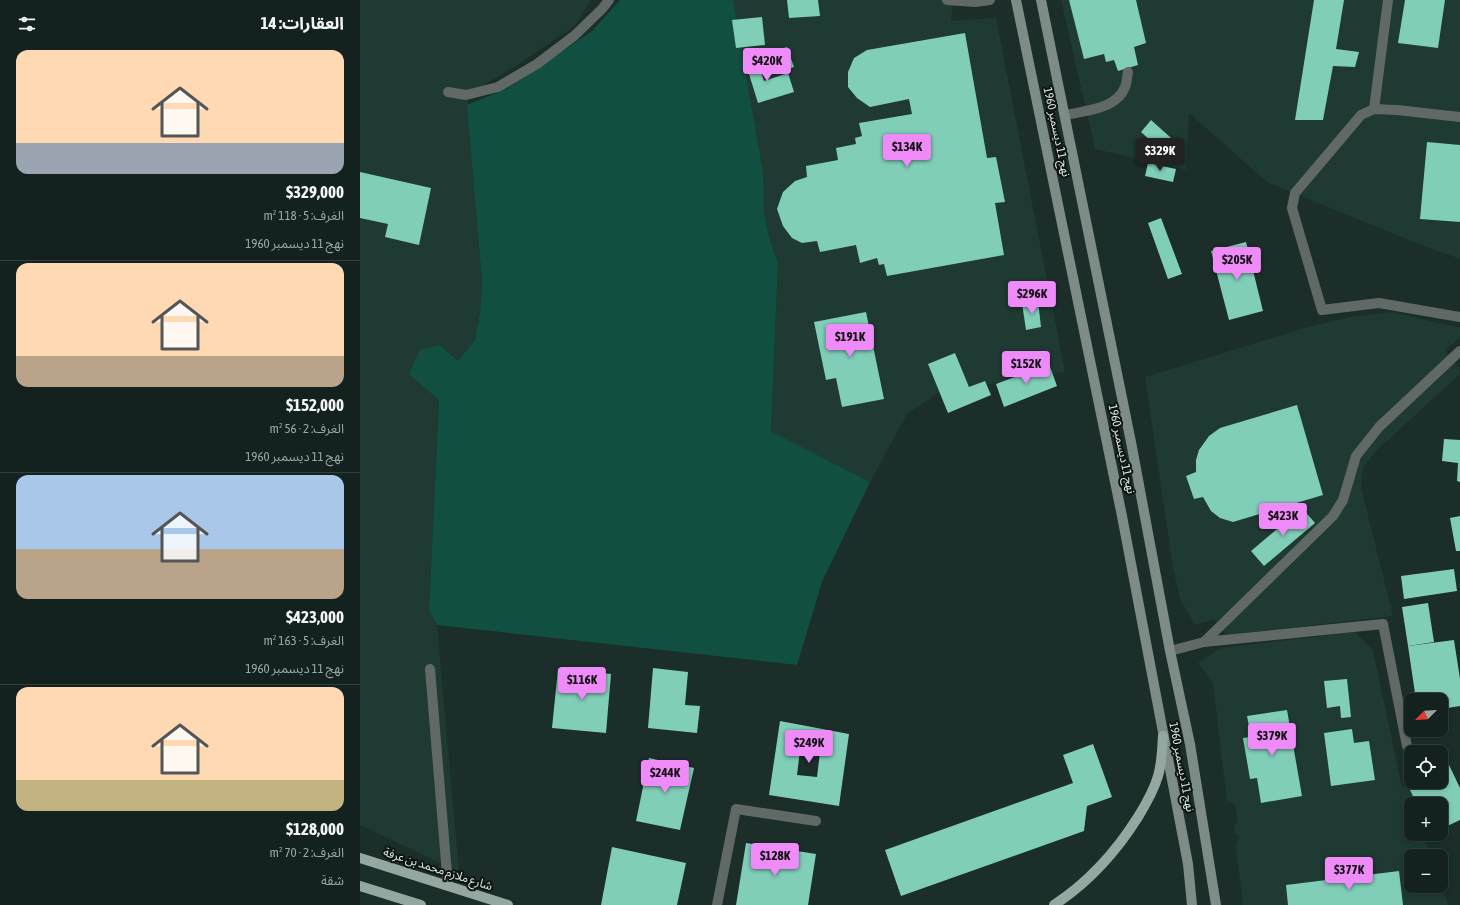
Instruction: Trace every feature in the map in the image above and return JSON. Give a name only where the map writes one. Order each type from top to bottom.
[{"type":"main road","name":"نهج 11 ديسمبر 1960","points":[[1016,0],[1122,516],[1188,864],[1192,905]]},
{"type":"main road","name":"نهج 11 ديسمبر 1960","points":[[1041,0],[1133,450],[1170,651],[1190,744],[1216,905]]},
{"type":"main road","points":[[1054,905],[1098,869],[1127,835],[1152,793],[1158,775],[1163,736]]},
{"type":"main road","name":"شارع ملازم محمد بن عرفة","points":[[360,858],[508,905]]},
{"type":"main road","points":[[360,886],[421,905]]},
{"type":"street","points":[[448,92],[466,95],[498,87],[537,64],[574,36],[602,9],[609,0]]},
{"type":"street","points":[[947,0],[975,2],[990,0]]},
{"type":"street","points":[[1374,109],[1388,0]]},
{"type":"street","points":[[1065,115],[1106,106],[1117,99],[1125,88],[1128,72]]},
{"type":"street","points":[[1460,117],[1374,109],[1361,115],[1295,193],[1292,208],[1322,310],[1379,303],[1460,317]]},
{"type":"street","points":[[1204,642],[1333,516],[1343,500],[1356,456],[1380,427],[1460,351]]},
{"type":"street","points":[[1170,651],[1204,642],[1383,624],[1407,745]]},
{"type":"street","points":[[430,669],[448,886]]},
{"type":"street","points":[[717,905],[736,809],[816,821]]},
{"type":"shaded area","points":[[360,0],[591,0],[575,26],[516,66],[467,95],[482,281],[480,312],[475,340],[458,361],[439,345],[439,400],[429,611],[437,625],[459,872],[360,825]]},
{"type":"shaded area","points":[[733,0],[953,0],[951,21],[996,18],[1065,372],[939,392],[907,414],[870,482],[771,431],[778,263],[763,213],[763,172]]},
{"type":"shaded area","points":[[1061,0],[1460,0],[1460,259],[1411,241],[1267,182],[1189,113],[1186,170],[1095,149]]},
{"type":"shaded area","points":[[1392,312],[1460,328],[1460,337],[1445,350],[1460,369],[1460,374],[1376,451],[1363,468],[1361,487],[1393,616],[1226,635],[1219,627],[1215,619],[1195,625],[1180,599],[1173,568],[1145,377],[1308,327],[1349,317]]},
{"type":"shaded area","points":[[1355,632],[1373,650],[1402,787],[1404,787],[1404,789],[1418,789],[1423,793],[1424,797],[1404,797],[1404,841],[1426,841],[1429,849],[1404,849],[1404,893],[1444,893],[1448,905],[1243,905],[1236,846],[1239,836],[1235,834],[1234,826],[1238,822],[1235,805],[1227,801],[1213,683],[1198,663],[1221,648]]},
{"type":"green space","points":[[620,0],[733,0],[763,172],[764,213],[769,237],[778,263],[771,431],[870,482],[822,582],[797,665],[437,625],[429,611],[439,400],[409,374],[420,350],[439,345],[458,361],[475,340],[480,312],[482,281],[467,105],[506,89],[592,31]]},
{"type":"building","points":[[787,0],[818,0],[820,16],[789,18]]},
{"type":"building","points":[[1069,0],[1136,0],[1146,43],[1134,47],[1138,65],[1118,71],[1114,60],[1106,62],[1104,54],[1084,59]]},
{"type":"building","points":[[1314,0],[1344,0],[1336,49],[1359,52],[1355,67],[1333,66],[1323,120],[1295,120]]},
{"type":"building","points":[[1405,0],[1445,0],[1438,48],[1398,43]]},
{"type":"building","points":[[762,17],[765,45],[736,48],[732,20]]},
{"type":"building","points":[[965,33],[987,158],[996,157],[1005,202],[995,203],[1004,255],[887,276],[884,264],[879,265],[877,258],[860,263],[856,245],[820,252],[817,241],[802,243],[792,238],[783,226],[777,209],[783,192],[795,181],[807,177],[806,166],[838,160],[836,148],[856,144],[855,138],[862,136],[859,123],[912,114],[909,99],[870,107],[857,98],[848,87],[848,72],[854,58],[867,50]]},
{"type":"building","points":[[787,47],[794,67],[770,75],[763,55]]},
{"type":"building","points":[[755,54],[764,81],[788,73],[794,92],[758,103],[744,58]]},
{"type":"building","points":[[1151,120],[1180,146],[1170,158],[1141,132]]},
{"type":"building","points":[[1427,142],[1460,145],[1460,222],[1420,219]]},
{"type":"building","points":[[1148,163],[1176,169],[1173,182],[1145,176]]},
{"type":"building","points":[[360,172],[431,188],[419,245],[385,237],[388,224],[360,218]]},
{"type":"building","points":[[1161,218],[1182,274],[1168,279],[1148,223]]},
{"type":"building","points":[[1246,242],[1263,311],[1229,320],[1211,251]]},
{"type":"building","points":[[1038,301],[1041,327],[1026,330],[1022,303]]},
{"type":"building","points":[[866,312],[884,399],[842,407],[836,378],[826,380],[814,322]]},
{"type":"building","points":[[955,353],[969,387],[985,381],[991,395],[948,413],[928,364]]},
{"type":"building","points":[[1049,364],[1057,386],[1004,407],[996,384]]},
{"type":"building","points":[[1297,405],[1323,495],[1233,522],[1220,518],[1211,511],[1203,497],[1194,499],[1186,476],[1196,472],[1196,460],[1199,450],[1209,436],[1220,428]]},
{"type":"building","points":[[1444,439],[1460,440],[1460,482],[1457,481],[1458,463],[1442,461]]},
{"type":"building","points":[[1302,508],[1315,523],[1264,566],[1251,551]]},
{"type":"building","points":[[1460,516],[1460,551],[1456,551],[1450,518]]},
{"type":"building","points":[[1454,569],[1457,591],[1404,599],[1401,576]]},
{"type":"building","points":[[1428,603],[1434,642],[1408,646],[1402,607]]},
{"type":"building","points":[[1454,640],[1460,679],[1460,706],[1448,708],[1448,693],[1415,693],[1408,646]]},
{"type":"building","points":[[653,668],[688,672],[685,705],[700,706],[697,733],[648,728]]},
{"type":"building","points":[[558,669],[611,674],[606,733],[552,728]]},
{"type":"building","points":[[1347,679],[1351,717],[1341,718],[1340,706],[1327,708],[1324,681]]},
{"type":"building","points":[[1287,710],[1302,796],[1261,803],[1257,778],[1250,779],[1243,738],[1251,737],[1247,716]]},
{"type":"building","points":[[780,721],[849,734],[839,806],[769,795]],"holes":[[[801,742],[821,744],[817,777],[797,775]]]},
{"type":"building","points":[[1352,729],[1354,743],[1369,741],[1375,780],[1331,786],[1324,733]]},
{"type":"building","points":[[1093,744],[1112,797],[1087,806],[1084,831],[901,896],[885,850],[1073,783],[1063,755]]},
{"type":"building","points":[[649,758],[694,768],[680,830],[636,821]]},
{"type":"building","points":[[1448,763],[1460,788],[1460,820],[1448,826],[1448,797],[1414,797],[1410,790],[1448,789]]},
{"type":"building","points":[[746,843],[816,854],[808,905],[736,905]]},
{"type":"building","points":[[612,847],[686,863],[677,905],[601,905]]},
{"type":"building","points":[[1399,871],[1403,905],[1288,905],[1286,885]]}]
